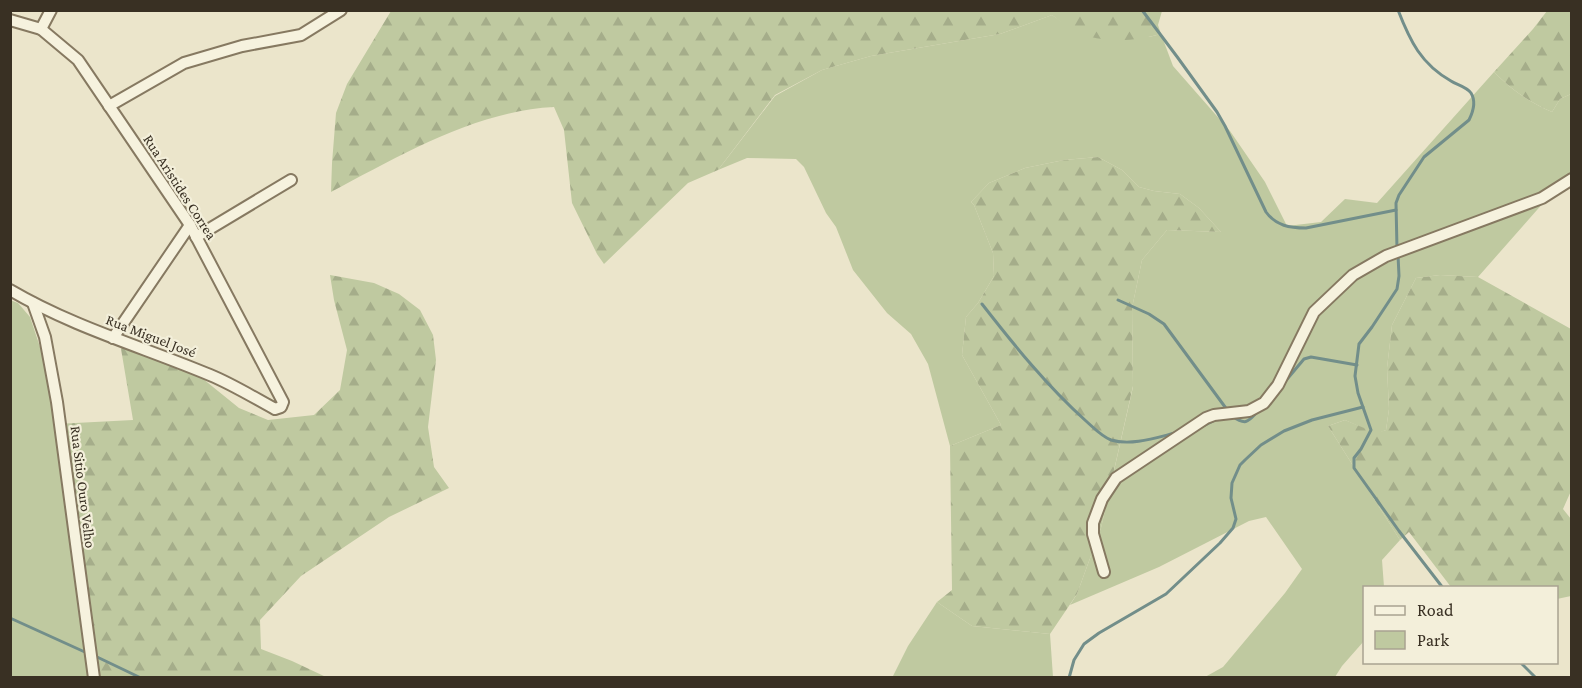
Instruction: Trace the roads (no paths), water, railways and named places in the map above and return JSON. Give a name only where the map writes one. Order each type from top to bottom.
[{"type":"street","points":[[40,29],[51,10]]},
{"type":"street","points":[[110,106],[184,63],[242,46],[301,35],[341,10]]},
{"type":"street","name":"Rua Aristides Correa","points":[[10,20],[40,29],[78,60],[190,225],[283,402],[281,407]]},
{"type":"street","points":[[1104,572],[1093,534],[1093,523],[1102,499],[1116,478],[1206,418],[1248,411],[1264,403],[1278,385],[1314,312],[1353,275],[1386,256],[1542,198],[1572,179]]},
{"type":"street","points":[[196,237],[291,180]]},
{"type":"street","points":[[112,338],[190,225]]},
{"type":"street","name":"Rua Miguel José","points":[[10,290],[33,303],[112,338],[212,375],[275,409],[281,407]]},
{"type":"street","name":"Rua Sitio Ouro Velho","points":[[33,303],[45,337],[57,402],[94,678]]},
{"type":"waterway","points":[[1142,10],[1217,112],[1270,217],[1289,227],[1306,228],[1396,210]]},
{"type":"waterway","points":[[1397,249],[1396,203],[1399,195],[1424,157],[1469,120],[1474,103],[1469,91],[1441,74],[1424,59],[1412,42],[1398,10]]},
{"type":"waterway","points":[[1398,255],[1397,289],[1359,344],[1355,376],[1358,393],[1371,430],[1354,458],[1354,468],[1441,586]]},
{"type":"waterway","points":[[1118,300],[1149,314],[1164,324],[1228,411]]},
{"type":"waterway","points":[[982,304],[1044,379],[1104,436],[1111,440],[1127,442],[1143,441],[1175,433]]},
{"type":"waterway","points":[[1283,384],[1304,359],[1311,357],[1357,365]]},
{"type":"waterway","points":[[1069,678],[1074,660],[1084,644],[1166,594],[1233,528],[1236,519],[1231,498],[1232,483],[1240,465],[1261,445],[1284,431],[1312,420],[1363,407]]},
{"type":"waterway","points":[[1232,416],[1244,422],[1258,411]]},
{"type":"waterway","points":[[1201,427],[1217,419]]},
{"type":"waterway","points":[[10,618],[87,653]]},
{"type":"waterway","points":[[95,656],[141,678]]},
{"type":"waterway","points":[[1522,664],[1536,678]]}]
